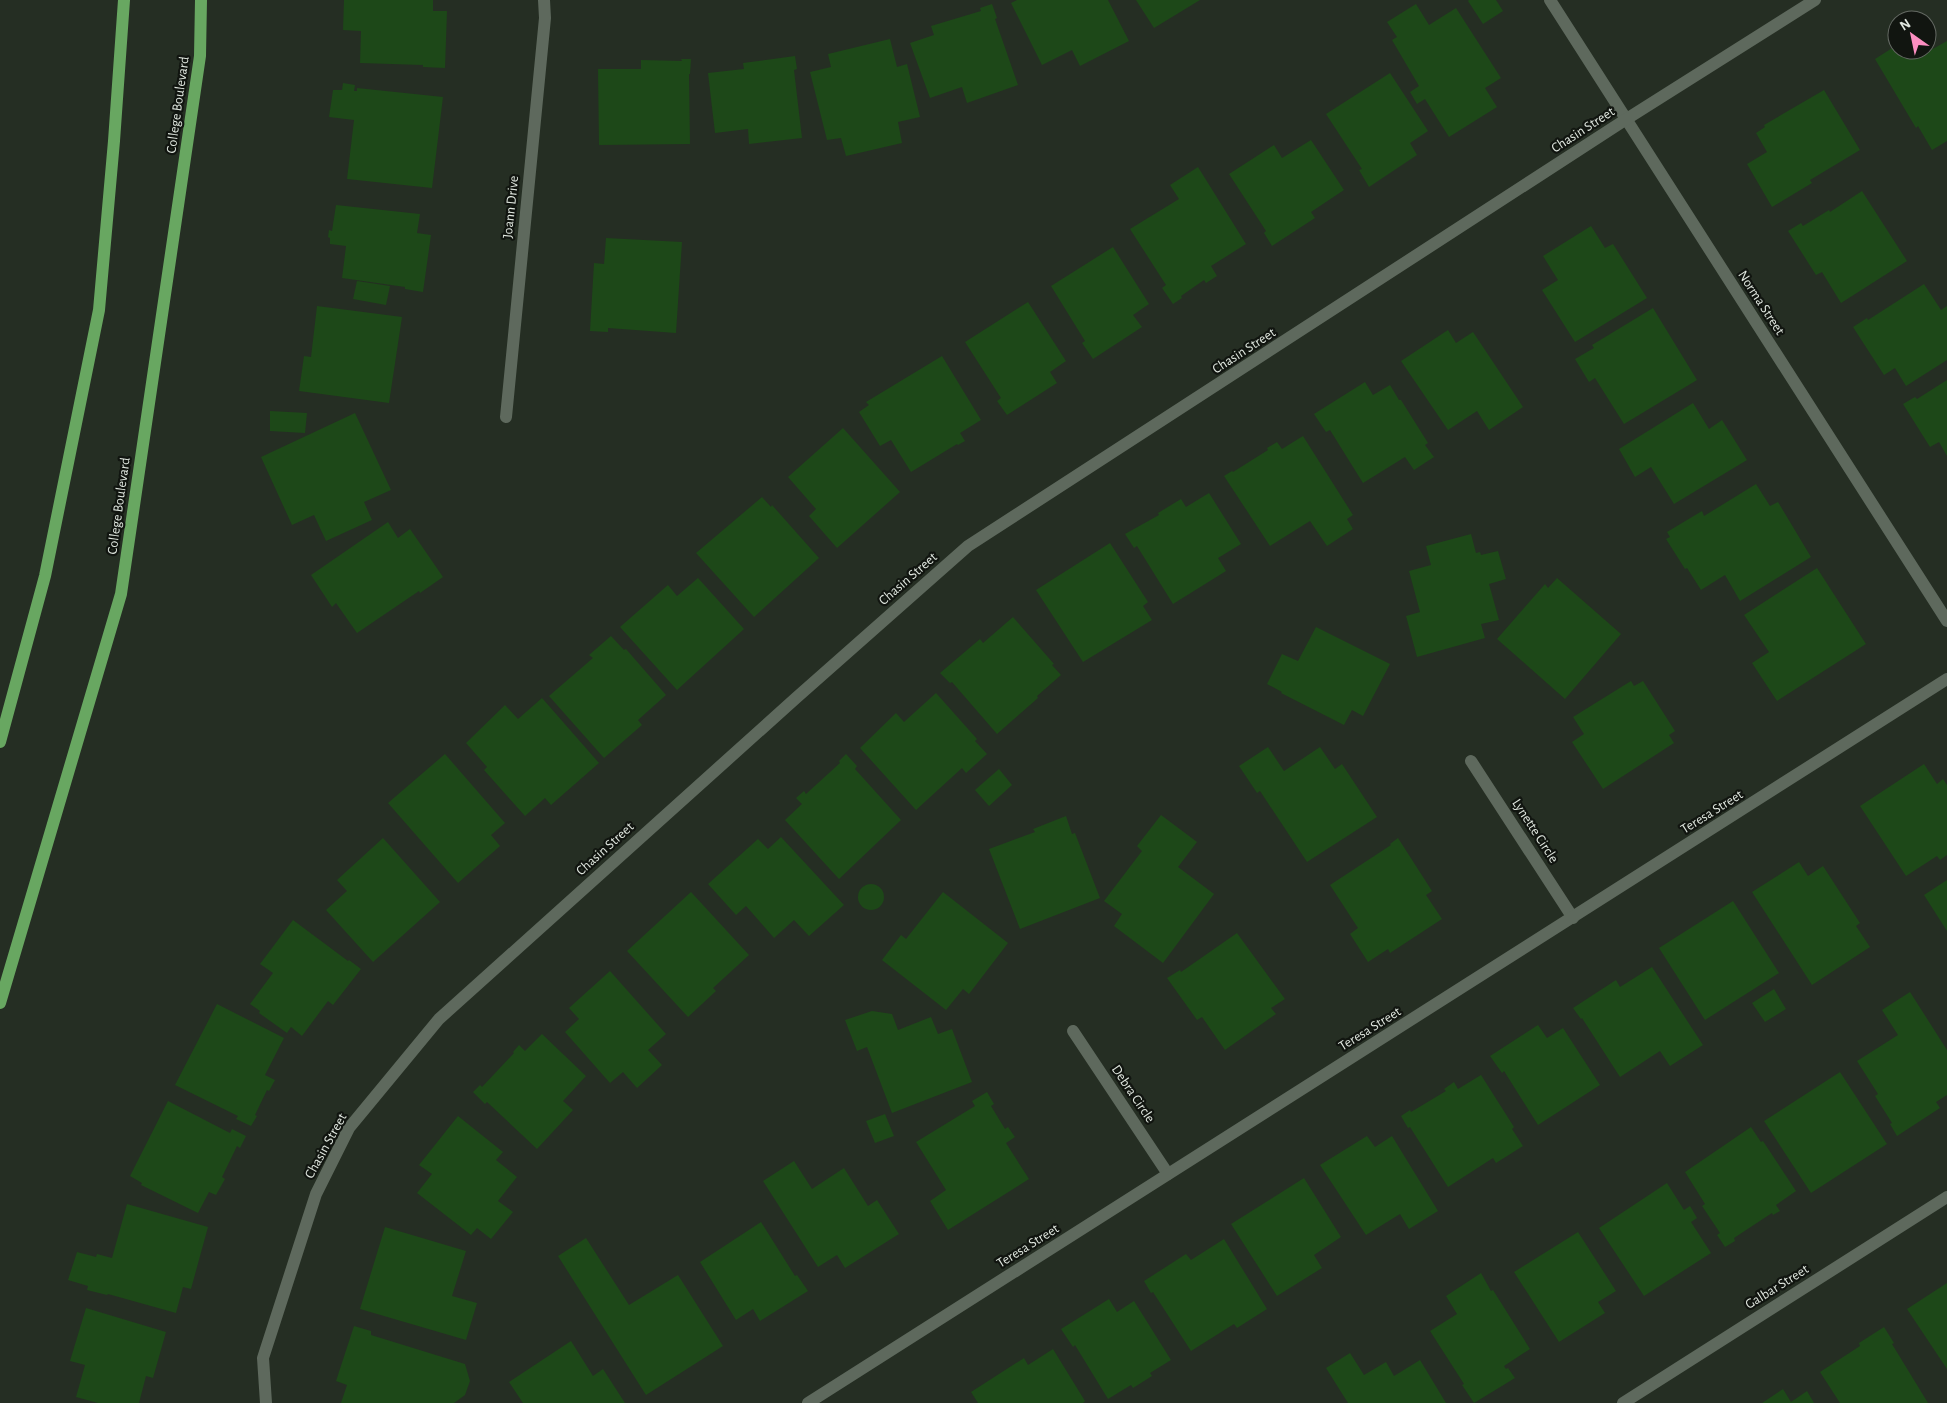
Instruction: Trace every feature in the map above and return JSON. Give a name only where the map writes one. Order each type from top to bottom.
[{"type":"main road","points":[[0,742],[45,576],[99,310],[124,0]]},
{"type":"main road","name":"College Boulevard","points":[[0,1003],[121,594],[200,56],[202,0]]},
{"type":"street","name":"Joann Drive","points":[[506,416],[544,28],[544,0]]},
{"type":"street","name":"Norma Street","points":[[1550,0],[1947,622]]},
{"type":"street","name":"Chasin Street","points":[[266,1403],[263,1358],[316,1194],[349,1128],[439,1019],[968,546],[1625,120],[1814,0]]},
{"type":"street","name":"Teresa Street","points":[[808,1403],[1947,680]]},
{"type":"street","name":"Lynette Circle","points":[[1471,761],[1573,918]]},
{"type":"street","name":"Debra Circle","points":[[1073,1031],[1168,1174]]},
{"type":"street","name":"Galbar Street","points":[[1624,1403],[1947,1197]]},
{"type":"building","points":[[344,0],[433,0],[433,11],[447,11],[445,68],[423,67],[423,65],[360,63],[361,31],[343,30]]},
{"type":"building","points":[[1017,0],[1108,0],[1129,41],[1080,66],[1072,50],[1042,65],[1011,3]]},
{"type":"building","points":[[1136,0],[1200,0],[1154,28]]},
{"type":"building","points":[[1469,0],[1496,0],[1503,11],[1483,24]]},
{"type":"building","points":[[992,4],[997,18],[995,19],[1018,85],[967,103],[962,87],[930,98],[910,43],[934,35],[931,26],[981,11],[980,8]]},
{"type":"building","points":[[1416,4],[1429,25],[1456,8],[1501,78],[1485,88],[1497,107],[1449,137],[1425,99],[1417,104],[1410,92],[1419,86],[1392,40],[1397,37],[1387,22]]},
{"type":"building","points":[[890,39],[897,67],[907,64],[920,117],[898,122],[902,143],[846,156],[841,138],[827,140],[810,72],[831,67],[828,54]]},
{"type":"building","points":[[1947,41],[1947,141],[1932,150],[1918,126],[1916,128],[1875,59],[1887,51],[1887,60],[1937,60],[1937,47]]},
{"type":"building","points":[[795,56],[797,69],[794,70],[802,138],[749,144],[748,129],[715,133],[708,73],[744,69],[743,63]]},
{"type":"building","points":[[681,59],[691,59],[689,74],[690,144],[599,145],[598,69],[641,69],[641,60],[682,61]]},
{"type":"building","points":[[1390,73],[1428,131],[1410,143],[1417,155],[1369,187],[1359,170],[1362,169],[1326,114]]},
{"type":"building","points":[[343,83],[355,85],[354,91],[357,91],[357,88],[443,97],[432,188],[347,179],[354,120],[329,117],[333,90],[342,90]]},
{"type":"building","points":[[1824,90],[1860,150],[1810,180],[1812,183],[1772,207],[1747,164],[1767,152],[1756,133],[1765,127],[1764,125]]},
{"type":"building","points":[[1311,140],[1344,190],[1311,212],[1315,218],[1272,246],[1264,233],[1266,231],[1229,174],[1274,145],[1282,158]]},
{"type":"building","points":[[1198,167],[1246,244],[1211,266],[1217,276],[1206,283],[1204,280],[1173,304],[1162,288],[1166,285],[1130,229],[1179,199],[1170,185]]},
{"type":"building","points":[[1862,191],[1907,261],[1841,303],[1822,272],[1816,275],[1788,231],[1801,223],[1803,226],[1829,210],[1830,212]]},
{"type":"building","points":[[336,205],[420,214],[417,233],[431,235],[423,292],[405,289],[405,287],[342,278],[346,246],[330,244],[330,238],[328,237],[329,230],[332,231]]},
{"type":"building","points":[[1591,226],[1605,248],[1613,244],[1647,298],[1575,342],[1542,290],[1558,280],[1543,256]]},
{"type":"building","points":[[606,238],[682,242],[676,333],[608,328],[608,332],[590,331],[594,263],[604,264]]},
{"type":"building","points":[[1113,247],[1149,304],[1133,315],[1142,327],[1093,359],[1082,343],[1085,341],[1051,286]]},
{"type":"building","points":[[357,281],[390,286],[386,305],[353,299]]},
{"type":"building","points":[[1924,284],[1941,310],[1947,306],[1947,360],[1906,386],[1895,368],[1884,375],[1853,327],[1867,318],[1868,320]]},
{"type":"building","points":[[1028,302],[1066,361],[1050,372],[1057,383],[1007,415],[997,401],[1001,398],[965,342]]},
{"type":"building","points":[[317,306],[402,317],[389,403],[299,391],[304,356],[311,357]]},
{"type":"building","points":[[1653,308],[1697,380],[1624,424],[1595,378],[1589,382],[1575,359],[1594,348],[1592,345]]},
{"type":"building","points":[[1448,330],[1456,343],[1473,332],[1523,407],[1489,430],[1477,411],[1448,430],[1401,361]]},
{"type":"building","points":[[942,356],[981,420],[960,433],[965,441],[911,472],[891,440],[880,446],[859,412],[869,405],[866,402]]},
{"type":"building","points":[[1947,380],[1947,456],[1939,442],[1930,447],[1903,404],[1915,397],[1917,399]]},
{"type":"building","points":[[1365,382],[1373,395],[1390,385],[1428,443],[1425,445],[1434,457],[1414,470],[1405,457],[1363,483],[1330,430],[1326,432],[1314,414]]},
{"type":"building","points":[[1693,403],[1709,429],[1722,420],[1747,460],[1674,504],[1651,467],[1635,477],[1619,449]]},
{"type":"building","points":[[270,411],[307,413],[305,433],[270,431]]},
{"type":"building","points":[[355,413],[391,490],[364,502],[372,520],[326,541],[314,515],[292,525],[261,457]]},
{"type":"building","points":[[843,428],[900,492],[837,548],[809,516],[816,509],[788,477]]},
{"type":"building","points":[[1303,436],[1353,515],[1347,519],[1353,529],[1327,546],[1310,521],[1270,546],[1224,476],[1268,450],[1267,448],[1277,442],[1282,449]]},
{"type":"building","points":[[1756,484],[1770,506],[1778,502],[1811,557],[1740,601],[1725,575],[1701,590],[1666,539],[1670,537],[1667,532],[1702,511],[1704,516]]},
{"type":"building","points":[[1209,493],[1241,544],[1218,558],[1226,571],[1173,604],[1137,546],[1134,548],[1125,534],[1159,515],[1158,513],[1181,499],[1186,507]]},
{"type":"building","points":[[762,497],[771,507],[772,505],[819,558],[754,617],[696,553]]},
{"type":"building","points":[[388,522],[398,538],[410,529],[443,577],[357,633],[336,603],[332,607],[311,575]]},
{"type":"building","points":[[1471,534],[1476,553],[1480,552],[1481,555],[1498,551],[1506,579],[1489,584],[1499,620],[1481,624],[1485,638],[1417,657],[1406,616],[1420,612],[1409,571],[1431,565],[1426,546]]},
{"type":"building","points":[[1110,543],[1148,602],[1143,606],[1152,620],[1083,662],[1036,590]]},
{"type":"building","points":[[1817,568],[1866,644],[1777,701],[1752,663],[1769,652],[1744,615]]},
{"type":"building","points":[[698,578],[744,629],[677,690],[620,627],[668,585],[677,596]]},
{"type":"building","points":[[1557,578],[1621,634],[1565,699],[1497,639],[1545,584],[1548,588]]},
{"type":"building","points":[[1013,617],[1054,664],[1052,665],[1061,675],[997,734],[952,682],[950,683],[940,673],[980,639],[983,643]]},
{"type":"building","points":[[1316,627],[1390,664],[1363,716],[1352,710],[1344,725],[1267,684],[1282,654],[1298,661]]},
{"type":"building","points":[[611,636],[624,650],[626,649],[666,695],[638,720],[642,725],[604,758],[549,696],[593,658],[589,655]]},
{"type":"building","points":[[1631,681],[1634,686],[1643,681],[1675,731],[1669,735],[1674,743],[1603,789],[1572,742],[1584,734],[1573,717]]},
{"type":"building","points":[[936,693],[977,739],[975,741],[987,754],[966,773],[962,768],[916,810],[860,748],[896,713],[904,722]]},
{"type":"building","points":[[542,698],[599,763],[551,805],[545,798],[525,816],[484,770],[487,767],[466,743],[505,705],[518,719]]},
{"type":"building","points":[[1268,747],[1284,771],[1320,747],[1335,769],[1342,764],[1377,817],[1307,862],[1260,791],[1257,793],[1239,766]]},
{"type":"building","points":[[445,754],[505,823],[491,835],[500,846],[458,883],[388,803]]},
{"type":"building","points":[[846,754],[857,766],[855,769],[901,820],[839,879],[785,820],[802,804],[796,798],[804,791],[806,794],[840,763],[839,761]]},
{"type":"building","points":[[1924,764],[1937,784],[1943,779],[1947,785],[1947,855],[1940,860],[1937,856],[1906,876],[1860,806]]},
{"type":"building","points":[[999,769],[1012,785],[989,806],[975,790]]},
{"type":"building","points":[[1161,815],[1197,842],[1178,867],[1214,894],[1163,963],[1114,926],[1122,914],[1104,901],[1142,851],[1137,846]]},
{"type":"building","points":[[1066,816],[1072,834],[1075,833],[1100,898],[1020,929],[989,849],[1035,832],[1033,829]]},
{"type":"building","points":[[781,837],[844,905],[809,936],[794,920],[774,938],[746,906],[736,915],[708,884],[758,839],[768,849]]},
{"type":"building","points":[[383,838],[440,902],[373,962],[326,910],[347,891],[337,880]]},
{"type":"building","points":[[1398,838],[1432,891],[1426,895],[1442,919],[1390,953],[1388,949],[1368,962],[1350,934],[1358,928],[1330,885],[1391,845]]},
{"type":"building","points":[[1799,862],[1808,876],[1823,866],[1860,923],[1856,926],[1870,947],[1812,985],[1752,892]]},
{"type":"building","points":[[1947,880],[1947,931],[1924,895]]},
{"type":"building","points":[[871,884],[881,887],[884,897],[881,907],[871,910],[861,907],[858,897],[861,887]]},
{"type":"building","points":[[691,892],[749,955],[713,988],[716,991],[688,1017],[627,951]]},
{"type":"building","points":[[943,892],[1008,943],[969,994],[963,989],[946,1010],[882,960],[901,935],[906,939]]},
{"type":"building","points":[[1733,901],[1779,973],[1705,1020],[1659,948]]},
{"type":"building","points":[[293,920],[361,969],[333,1005],[328,1001],[302,1036],[291,1027],[287,1033],[259,1013],[260,1011],[250,1004],[273,973],[260,964]]},
{"type":"building","points":[[1237,933],[1285,999],[1271,1008],[1276,1014],[1225,1050],[1202,1017],[1197,1020],[1167,978],[1180,970],[1181,972]]},
{"type":"building","points":[[1652,967],[1703,1045],[1670,1066],[1660,1051],[1620,1077],[1582,1018],[1573,1008],[1616,980],[1620,987]]},
{"type":"building","points":[[610,971],[666,1034],[648,1050],[662,1065],[637,1088],[623,1072],[610,1083],[565,1032],[579,1019],[569,1008]]},
{"type":"building","points":[[1774,989],[1786,1009],[1765,1022],[1752,1003]]},
{"type":"building","points":[[1910,992],[1947,1050],[1947,1095],[1936,1102],[1940,1108],[1897,1136],[1890,1124],[1892,1123],[1875,1096],[1878,1094],[1857,1061],[1898,1035],[1882,1010]]},
{"type":"building","points":[[217,1004],[284,1038],[265,1075],[275,1080],[269,1091],[267,1090],[251,1126],[236,1119],[238,1116],[175,1085]]},
{"type":"building","points":[[872,1011],[892,1014],[898,1030],[931,1017],[938,1034],[952,1029],[972,1082],[892,1113],[867,1047],[857,1051],[845,1020]]},
{"type":"building","points":[[1538,1025],[1547,1038],[1563,1028],[1600,1085],[1538,1125],[1504,1071],[1502,1073],[1490,1056]]},
{"type":"building","points":[[542,1034],[586,1076],[563,1101],[573,1110],[537,1149],[487,1102],[485,1104],[473,1092],[480,1085],[482,1087],[514,1053],[519,1045],[525,1051]]},
{"type":"building","points":[[1840,1072],[1887,1144],[1811,1193],[1764,1121]]},
{"type":"building","points":[[1481,1075],[1514,1127],[1512,1129],[1523,1146],[1496,1163],[1493,1158],[1448,1187],[1401,1116],[1446,1091],[1444,1089],[1454,1082],[1458,1089]]},
{"type":"building","points":[[987,1092],[994,1104],[991,1106],[1005,1129],[1008,1127],[1015,1137],[1006,1143],[1029,1179],[948,1230],[930,1201],[946,1190],[916,1142],[975,1106],[972,1101]]},
{"type":"building","points":[[168,1101],[230,1133],[232,1129],[246,1136],[240,1148],[237,1146],[222,1177],[225,1179],[216,1195],[209,1192],[198,1213],[141,1185],[142,1183],[130,1176]]},
{"type":"building","points":[[885,1114],[894,1136],[875,1143],[866,1121]]},
{"type":"building","points":[[458,1116],[503,1152],[496,1160],[517,1177],[498,1201],[513,1212],[491,1239],[477,1228],[471,1235],[417,1193],[432,1174],[419,1165]]},
{"type":"building","points":[[1751,1127],[1761,1142],[1763,1141],[1796,1191],[1776,1205],[1780,1211],[1773,1215],[1772,1213],[1734,1238],[1735,1241],[1725,1247],[1717,1235],[1720,1233],[1702,1206],[1705,1204],[1685,1172]]},
{"type":"building","points":[[1367,1136],[1375,1147],[1392,1136],[1438,1211],[1409,1229],[1400,1214],[1366,1235],[1320,1165]]},
{"type":"building","points":[[794,1161],[812,1189],[844,1168],[868,1206],[877,1200],[899,1234],[845,1268],[837,1255],[818,1267],[763,1181]]},
{"type":"building","points":[[1304,1178],[1341,1237],[1314,1255],[1322,1268],[1277,1296],[1231,1224]]},
{"type":"building","points":[[1667,1183],[1684,1210],[1690,1206],[1697,1218],[1691,1222],[1711,1253],[1644,1296],[1599,1228]]},
{"type":"building","points":[[127,1204],[208,1227],[191,1289],[183,1287],[176,1313],[87,1290],[88,1286],[68,1280],[77,1252],[96,1257],[97,1254],[112,1258]]},
{"type":"building","points":[[761,1222],[795,1276],[797,1275],[808,1291],[760,1321],[753,1309],[736,1320],[700,1262]]},
{"type":"building","points":[[385,1227],[466,1251],[452,1296],[477,1303],[466,1340],[360,1309]]},
{"type":"building","points":[[1578,1232],[1616,1291],[1598,1302],[1605,1313],[1559,1342],[1514,1272]]},
{"type":"building","points":[[586,1238],[629,1305],[678,1275],[723,1346],[646,1395],[558,1256]]},
{"type":"building","points":[[1224,1239],[1267,1309],[1237,1328],[1234,1324],[1191,1351],[1144,1281],[1186,1254],[1191,1260]]},
{"type":"building","points":[[1481,1273],[1530,1349],[1504,1366],[1506,1369],[1508,1368],[1515,1378],[1474,1403],[1430,1331],[1457,1314],[1446,1296]]},
{"type":"building","points":[[1947,1283],[1947,1369],[1907,1309]]},
{"type":"building","points":[[1109,1299],[1117,1312],[1134,1301],[1171,1360],[1150,1373],[1152,1376],[1133,1388],[1131,1385],[1108,1399],[1075,1345],[1073,1347],[1061,1329]]},
{"type":"building","points":[[86,1308],[166,1332],[153,1378],[146,1376],[139,1403],[98,1403],[76,1397],[85,1365],[70,1361]]},
{"type":"building","points":[[354,1326],[371,1331],[371,1335],[465,1364],[470,1381],[465,1395],[454,1403],[341,1403],[347,1385],[336,1381]]},
{"type":"building","points":[[1884,1327],[1894,1343],[1892,1344],[1928,1403],[1840,1403],[1820,1372],[1860,1346],[1859,1343]]},
{"type":"building","points":[[571,1341],[593,1376],[603,1369],[625,1403],[523,1403],[509,1382]]},
{"type":"building","points":[[1053,1349],[1085,1401],[1083,1403],[978,1403],[971,1392],[1024,1358],[1028,1365]]},
{"type":"building","points":[[1350,1353],[1364,1375],[1386,1362],[1394,1376],[1420,1360],[1446,1403],[1348,1403],[1326,1368]]},
{"type":"building","points":[[1783,1389],[1791,1402],[1807,1391],[1814,1403],[1762,1403]]}]
